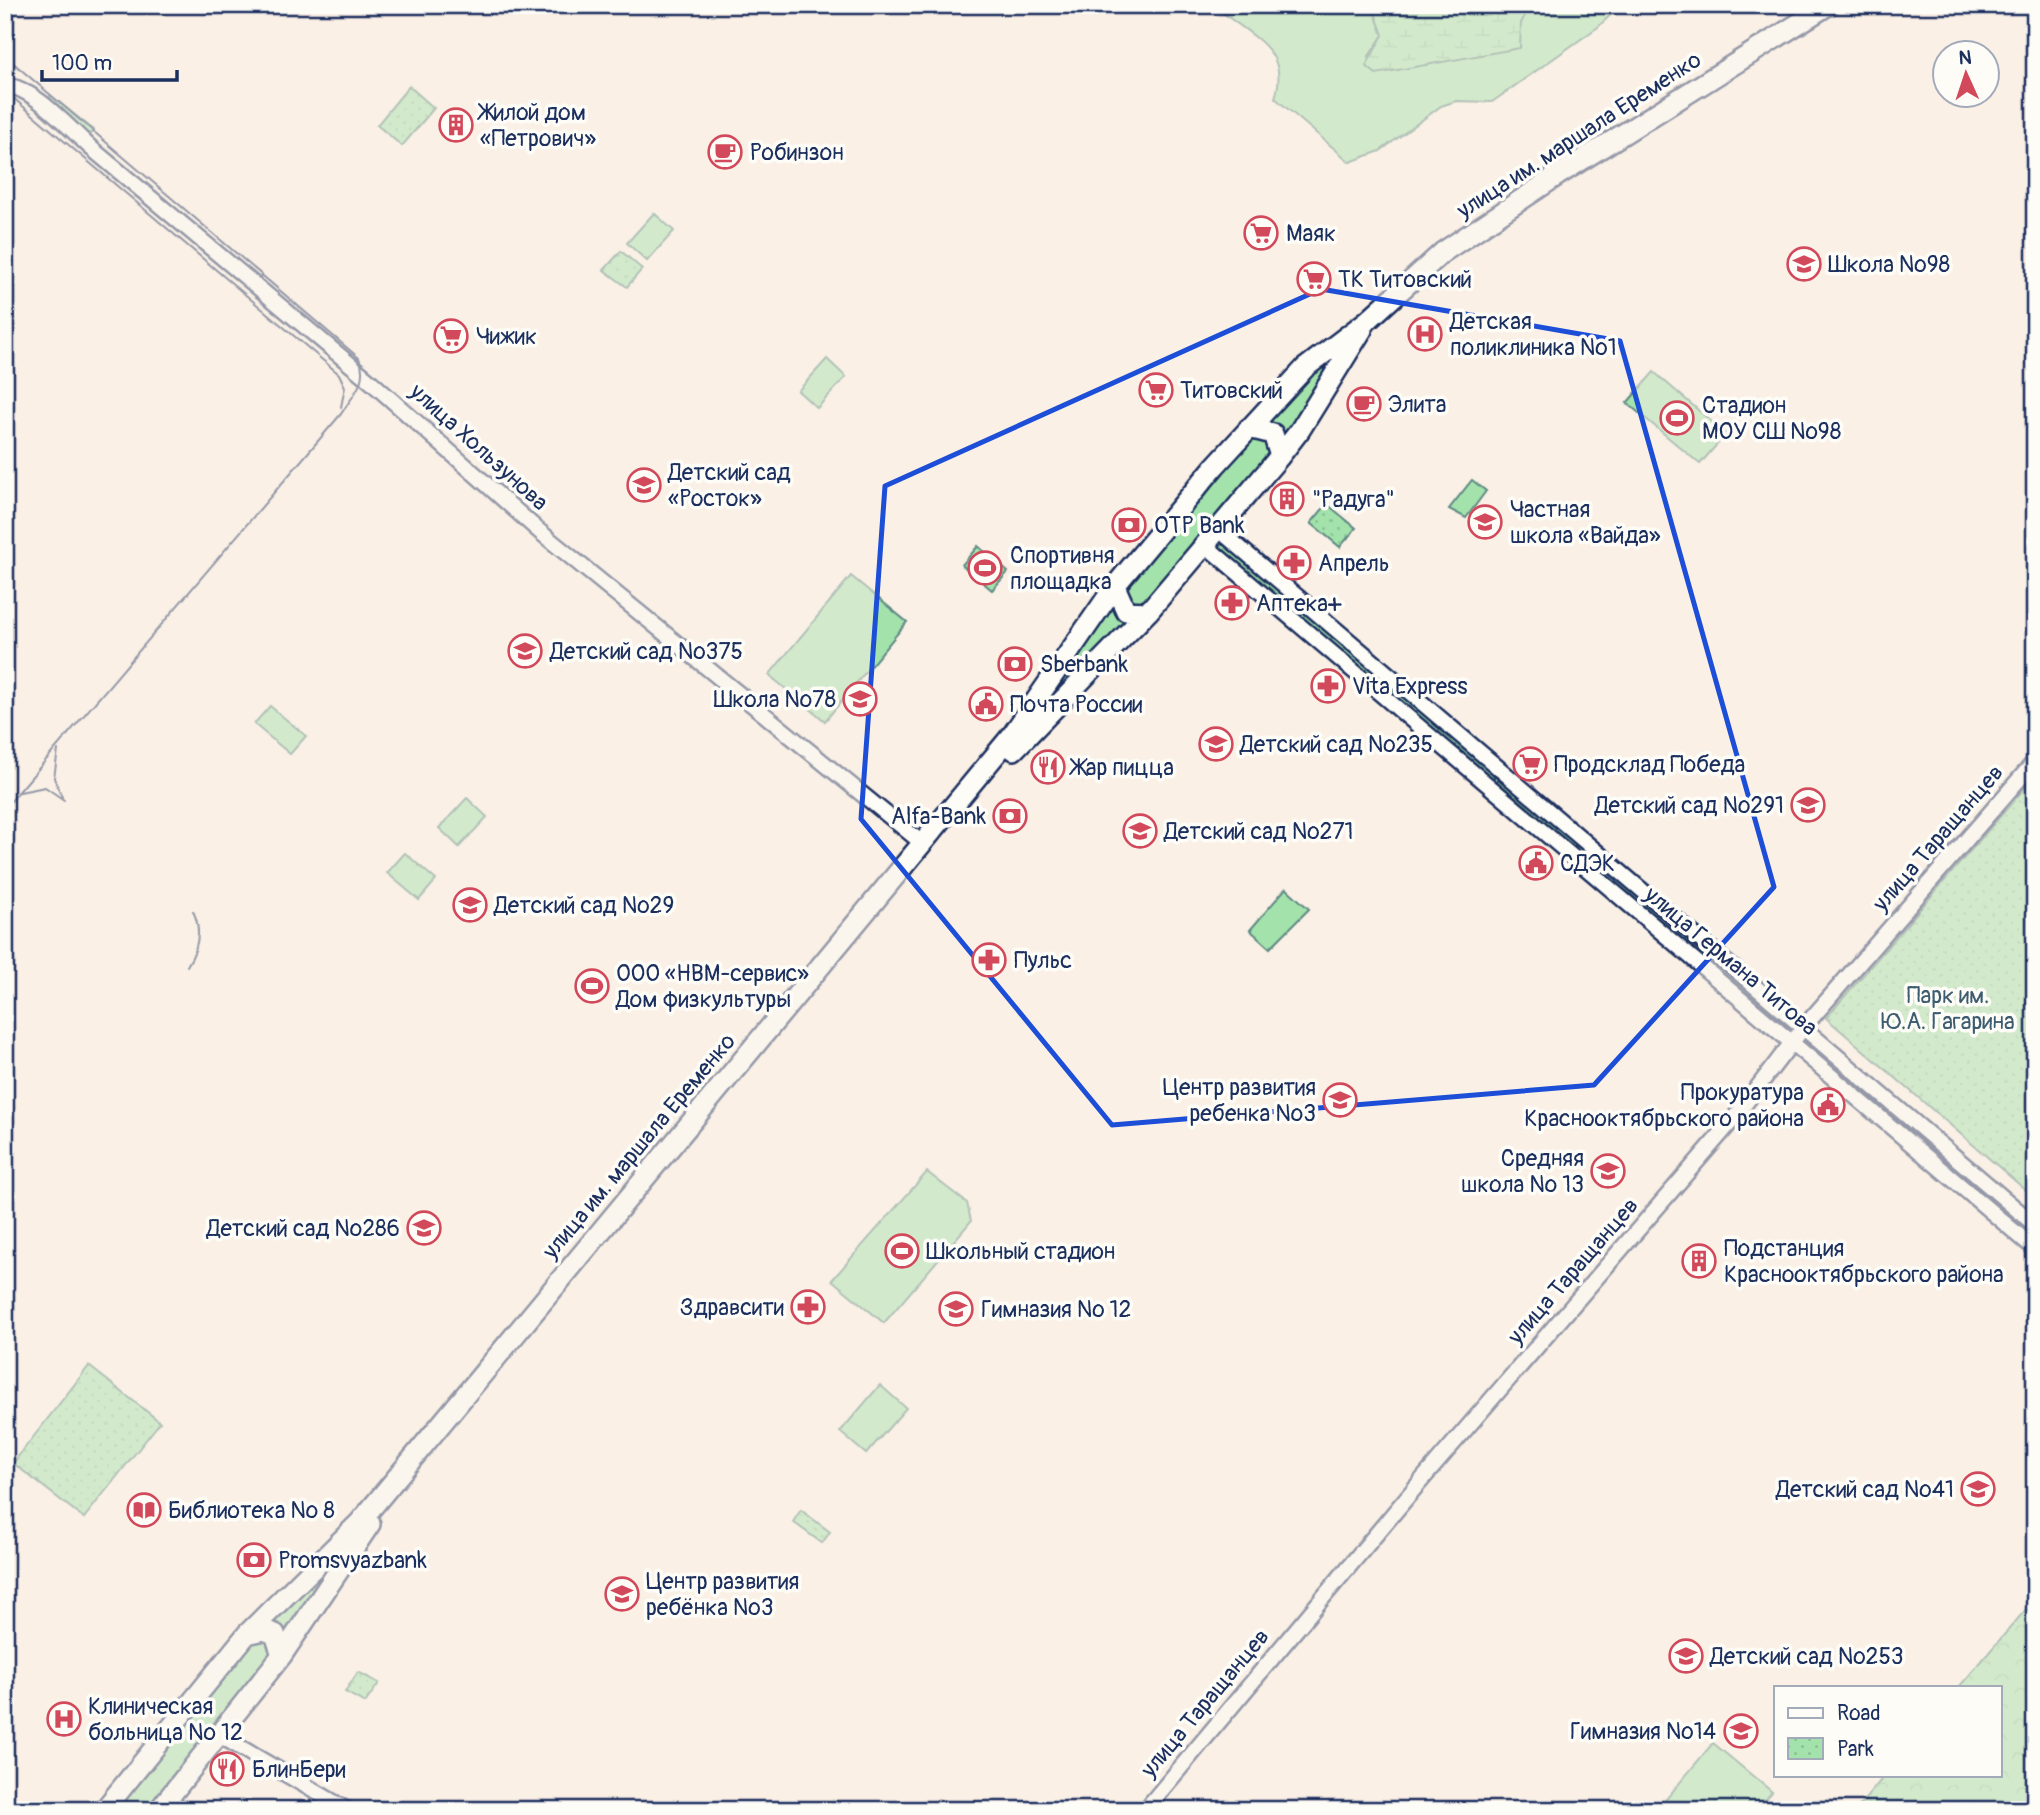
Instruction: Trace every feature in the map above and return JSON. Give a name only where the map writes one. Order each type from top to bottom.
[{"type":"highway","name":"улица им. маршала Еременко","points":[[104,1810],[120,1800],[247,1634],[360,1522],[1012,735],[1115,586],[1249,428],[1305,368],[1368,320],[1443,252],[1558,175],[1828,5]]},
{"type":"highway","name":"улица им. маршала Еременко","points":[[159,1810],[282,1656],[366,1529],[441,1436],[1026,736],[1148,612],[1280,456],[1300,430],[1368,320]]},
{"type":"highway","points":[[1249,428],[1273,434],[1280,456]]},
{"type":"highway","points":[[1115,586],[1126,611],[1148,612]]},
{"type":"highway","points":[[247,1634],[264,1630],[275,1634],[282,1656]]},
{"type":"street","name":"улица Хользунова","points":[[6,85],[19,88],[52,113],[90,148],[369,380],[539,531],[922,843]]},
{"type":"street","name":"улица Германа Титова","points":[[1218,529],[2035,1225]]},
{"type":"street","name":"улица Германа Титова","points":[[1205,545],[2035,1249]]},
{"type":"street","name":"улица Таращанцев","points":[[1144,1810],[1414,1489],[1731,1122],[1803,1028],[2035,761]]},
{"type":"street","points":[[1584,865],[1596,850]]},
{"type":"street","points":[[219,1735],[347,1810]]},
{"type":"highlighted area","points":[[1321,289],[1620,341],[1774,887],[1594,1085],[1112,1125],[861,819],[885,486]]},
{"type":"green space","points":[[1214,5],[1372,5],[1383,35],[1369,56],[1521,23],[1528,5],[1621,5],[1598,27],[1492,102],[1456,101],[1441,106],[1380,151],[1350,162],[1275,98],[1279,80],[1277,66],[1271,54],[1262,43]]},
{"type":"green space","points":[[1372,5],[1528,5],[1529,8],[1521,23],[1520,48],[1376,74],[1366,66],[1383,35]]},
{"type":"green space","points":[[409,86],[434,108],[402,146],[377,125]]},
{"type":"green space","points":[[50,95],[94,130],[93,133],[86,134],[50,102]]},
{"type":"green space","points":[[654,213],[674,231],[647,261],[627,243]]},
{"type":"green space","points":[[621,251],[642,269],[627,287],[604,270]]},
{"type":"green space","points":[[1345,347],[1286,437],[1262,421],[1295,388]]},
{"type":"green space","points":[[827,359],[846,377],[817,408],[798,391]]},
{"type":"green space","name":"Стадион МОУ СШ №98","points":[[1654,372],[1726,434],[1700,464],[1627,403]]},
{"type":"green space","points":[[1250,438],[1266,439],[1271,448],[1268,456],[1144,605],[1135,609],[1122,588]]},
{"type":"green space","points":[[1472,480],[1486,491],[1466,518],[1449,509]]},
{"type":"green space","points":[[1327,504],[1356,528],[1340,547],[1311,523]]},
{"type":"green space","points":[[1221,540],[1586,848],[1578,856],[1214,547]]},
{"type":"green space","name":"Спортивня площадка","points":[[978,546],[1008,572],[992,590],[962,565]]},
{"type":"green space","points":[[851,576],[907,622],[825,721],[769,675]]},
{"type":"green space","points":[[1111,601],[1115,614],[1132,622],[1067,687],[1062,686],[1059,682]]},
{"type":"green space","points":[[270,706],[306,736],[290,754],[254,724]]},
{"type":"green space","name":"Парк им. Ю.А. Гагарина","points":[[2035,776],[2035,1198],[1826,1018]]},
{"type":"green space","points":[[467,798],[487,817],[459,847],[439,828]]},
{"type":"green space","points":[[405,853],[436,880],[419,900],[387,873]]},
{"type":"green space","points":[[1595,858],[1787,1024],[1782,1030],[1588,865]]},
{"type":"green space","points":[[1286,888],[1309,909],[1270,948],[1250,930]]},
{"type":"green space","points":[[1818,1048],[2035,1233],[2035,1244],[1812,1054]]},
{"type":"green space","name":"Школьный стадион","points":[[927,1172],[967,1203],[971,1221],[884,1323],[832,1280]]},
{"type":"green space","points":[[89,1366],[160,1422],[84,1518],[13,1463]]},
{"type":"green space","points":[[880,1385],[906,1408],[866,1454],[840,1432]]},
{"type":"green space","points":[[801,1510],[830,1532],[822,1543],[793,1522]]},
{"type":"green space","points":[[346,1549],[286,1633],[270,1620]]},
{"type":"green space","points":[[2035,1599],[2035,1810],[1856,1810],[1884,1776],[2002,1776],[2002,1686],[1960,1686]]},
{"type":"green space","points":[[268,1639],[273,1648],[270,1657],[145,1810],[129,1809],[126,1796],[249,1640]]},
{"type":"green space","points":[[358,1672],[379,1683],[365,1703],[345,1692]]},
{"type":"green space","points":[[1713,1743],[1772,1792],[1757,1810],[1657,1810]]},
{"type":"tram line","points":[[5,56],[359,358],[362,366],[358,388],[341,414],[5,808]]},
{"type":"tram line","points":[[5,91],[339,374],[345,387],[341,407]]},
{"type":"tram line","points":[[58,750],[54,778],[62,797]]},
{"type":"tram line","points":[[20,792],[45,787],[64,800]]},
{"type":"tram line","points":[[187,966],[198,939],[193,911]]},
{"type":"place","name":"Жилой дом «Петрович»","points":[[456,125]]},
{"type":"place","name":"Робинзон","points":[[725,152]]},
{"type":"place","name":"Маяк","points":[[1261,233]]},
{"type":"place","name":"Школа №98","points":[[1804,264]]},
{"type":"place","name":"ТК Титовский","points":[[1314,279]]},
{"type":"place","name":"Детская поликлиника №1","points":[[1425,334]]},
{"type":"place","name":"Чижик","points":[[451,336]]},
{"type":"place","name":"Титовский","points":[[1156,390]]},
{"type":"place","name":"Элита","points":[[1364,404]]},
{"type":"place","name":"Стадион МОУ СШ №98","points":[[1677,418]]},
{"type":"place","name":"Детский сад «Росток»","points":[[644,485]]},
{"type":"place","name":"\"Радуга\"","points":[[1287,499]]},
{"type":"place","name":"Частная школа «Вайда»","points":[[1485,522]]},
{"type":"place","name":"OTP Bank","points":[[1129,525]]},
{"type":"place","name":"Апрель","points":[[1294,563]]},
{"type":"place","name":"Спортивня площадка","points":[[985,568]]},
{"type":"place","name":"Аптека+","points":[[1232,603]]},
{"type":"place","name":"Детский сад №375","points":[[525,651]]},
{"type":"place","name":"Sberbank","points":[[1015,664]]},
{"type":"place","name":"Vita Express","points":[[1328,686]]},
{"type":"place","name":"Школа №78","points":[[860,699]]},
{"type":"place","name":"Почта России","points":[[986,704]]},
{"type":"place","name":"Детский сад №235","points":[[1216,744]]},
{"type":"place","name":"Продсклад Победа","points":[[1530,764]]},
{"type":"place","name":"Жар пицца","points":[[1048,767]]},
{"type":"place","name":"Детский сад №291","points":[[1808,805]]},
{"type":"place","name":"Alfa-Bank","points":[[1010,816]]},
{"type":"place","name":"Детский сад №271","points":[[1140,831]]},
{"type":"place","name":"СДЭК","points":[[1536,863]]},
{"type":"place","name":"Детский сад №29","points":[[470,905]]},
{"type":"place","name":"Пульс","points":[[989,960]]},
{"type":"place","name":"ООО «НВМ-сервис» Дом физкультуры","points":[[592,986]]},
{"type":"place","name":"Центр развития ребенка №3","points":[[1340,1100]]},
{"type":"place","name":"Прокуратура Краснооктябрьского района","points":[[1828,1105]]},
{"type":"place","name":"Средняя школа № 13","points":[[1608,1171]]},
{"type":"place","name":"Детский сад №286","points":[[424,1228]]},
{"type":"place","name":"Школьный стадион","points":[[902,1251]]},
{"type":"place","name":"Подстанция Краснооктябрьского района","points":[[1699,1261]]},
{"type":"place","name":"Здравсити","points":[[808,1307]]},
{"type":"place","name":"Гимназия № 12","points":[[956,1309]]},
{"type":"place","name":"Детский сад №41","points":[[1978,1489]]},
{"type":"place","name":"Библиотека № 8","points":[[144,1510]]},
{"type":"place","name":"Promsvyazbank","points":[[254,1560]]},
{"type":"place","name":"Центр развития ребёнка №3","points":[[622,1594]]},
{"type":"place","name":"Детский сад №253","points":[[1686,1656]]},
{"type":"place","name":"Клиническая больница № 12","points":[[64,1719]]},
{"type":"place","name":"Гимназия №14","points":[[1741,1731]]},
{"type":"place","name":"БлинБери","points":[[227,1769]]}]
